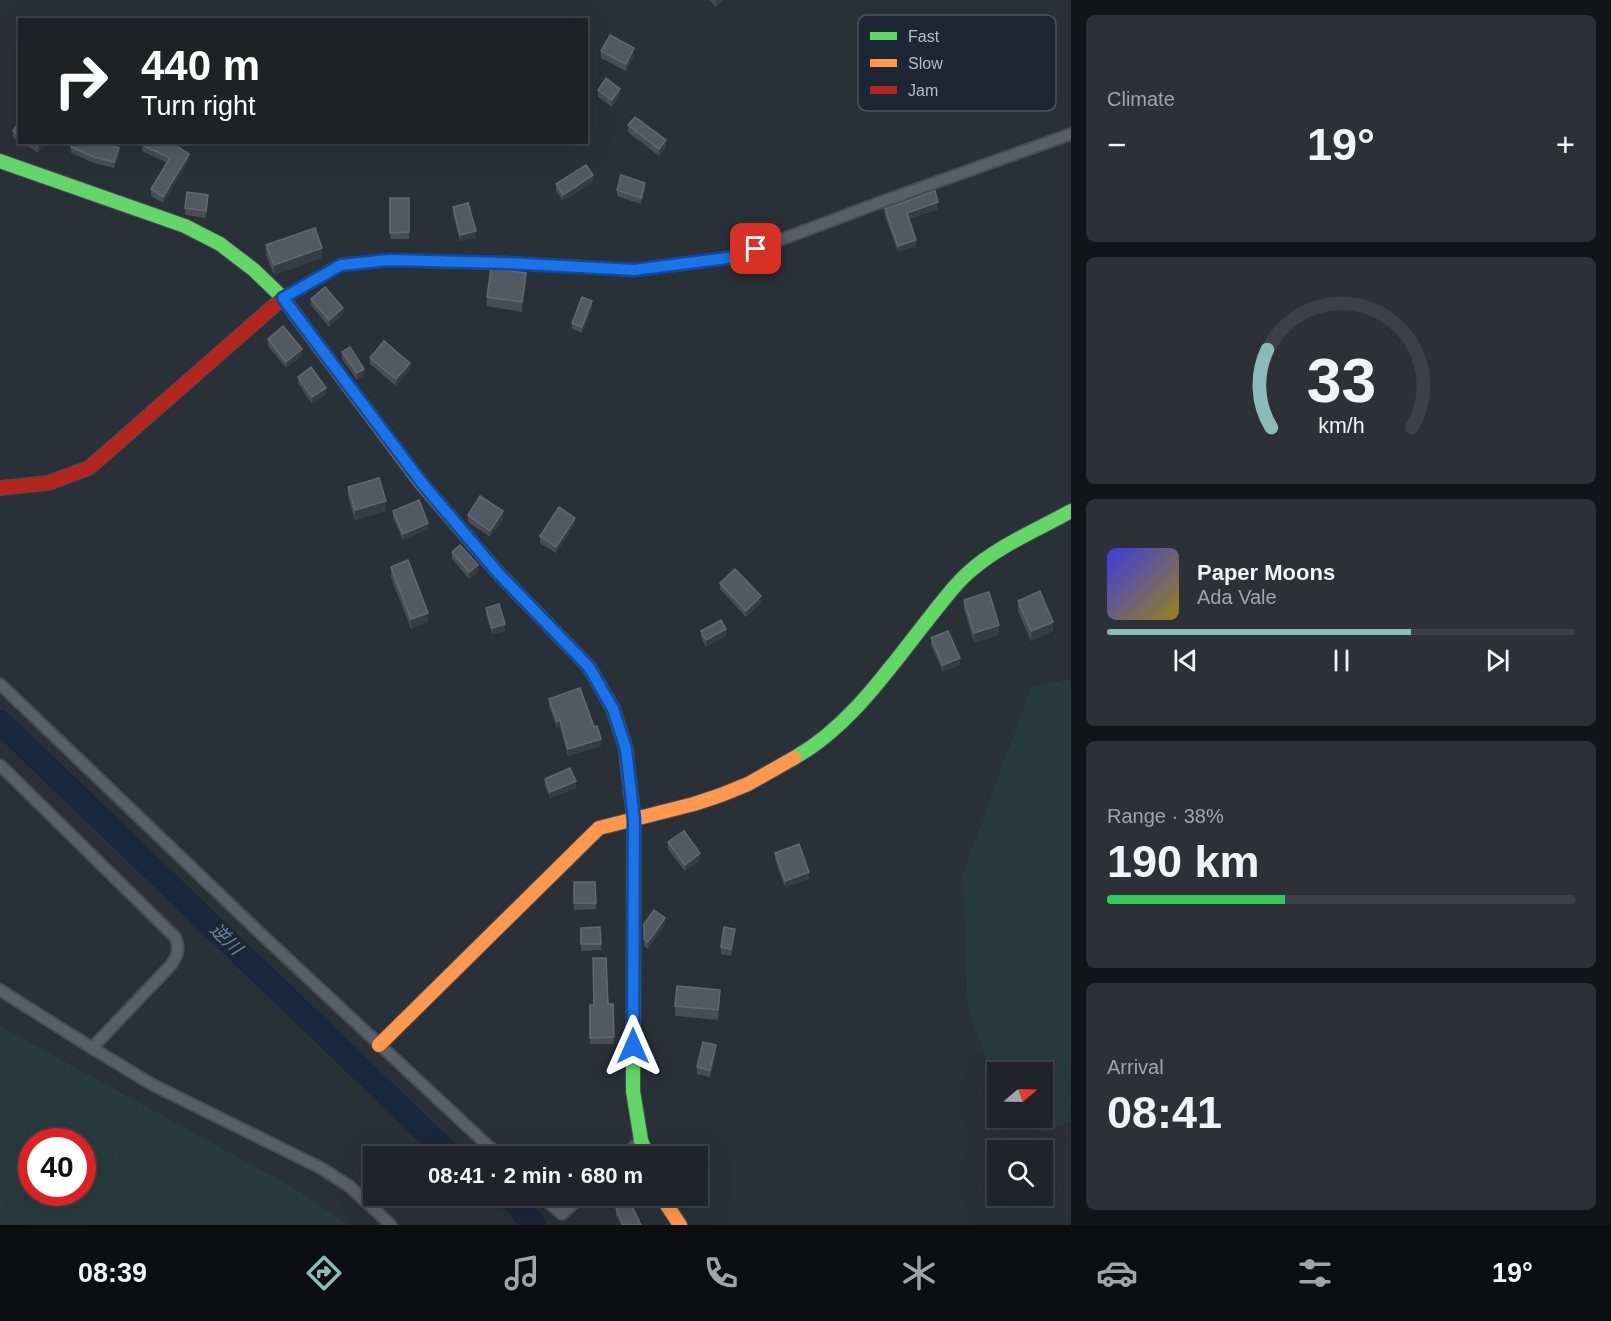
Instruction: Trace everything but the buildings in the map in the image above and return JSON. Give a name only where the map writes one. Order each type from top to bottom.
[{"type":"street","points":[[0,488],[48,483],[89,468],[283,298],[341,265],[389,260],[634,270],[735,257],[881,201],[1071,134]]},
{"type":"street","points":[[0,161],[185,226],[220,244],[254,270],[283,298],[422,483],[499,574],[589,667],[613,709],[626,749],[634,820],[633,1091],[643,1146]]},
{"type":"street","points":[[379,1045],[599,828],[721,795],[765,775],[798,756],[829,733],[864,700],[969,572],[994,553],[1071,511]]},
{"type":"street","points":[[0,684],[488,1146]]},
{"type":"street","points":[[0,765],[175,937],[179,947],[177,957],[171,965],[92,1048]]},
{"type":"street","points":[[0,990],[153,1084],[321,1168],[349,1186],[391,1225]]},
{"type":"street","points":[[635,1146],[641,1140]]},
{"type":"street","points":[[553,1206],[562,1214],[571,1206]]},
{"type":"street","points":[[668,1206],[680,1225]]},
{"type":"green space","points":[[1069,679],[1071,681],[1071,1121],[1042,1133],[1037,1128],[1053,1128],[1053,1062],[987,1062],[967,1005],[963,874],[1031,687]]},
{"type":"green space","points":[[0,1026],[294,1188],[349,1225],[0,1225]]},
{"type":"waterway","name":"逆川","points":[[0,722],[441,1146]]},
{"type":"waterway","name":"逆川","points":[[519,1206],[534,1225]]},
{"type":"traffic: fast","points":[[0,161],[185,226],[220,244],[254,270],[283,298],[320,348]]},
{"type":"traffic: fast","points":[[794,758],[815,745],[852,713],[948,594],[969,572],[1005,546],[1071,511]]},
{"type":"traffic: fast","points":[[627,761],[634,820],[633,1091],[643,1146]]},
{"type":"traffic: slow","points":[[320,348],[421,483],[499,574],[589,667],[613,709],[626,749],[627,761]]},
{"type":"traffic: slow","points":[[379,1045],[599,828],[721,795],[748,784],[794,758]]},
{"type":"traffic: slow","points":[[668,1206],[680,1225]]},
{"type":"traffic: jam","points":[[0,488],[48,483],[89,468],[283,298]]},
{"type":"route","points":[[633,1046],[634,820],[626,749],[613,709],[589,667],[499,574],[422,483],[283,298],[341,265],[389,260],[634,270],[735,257],[756,249]]}]
